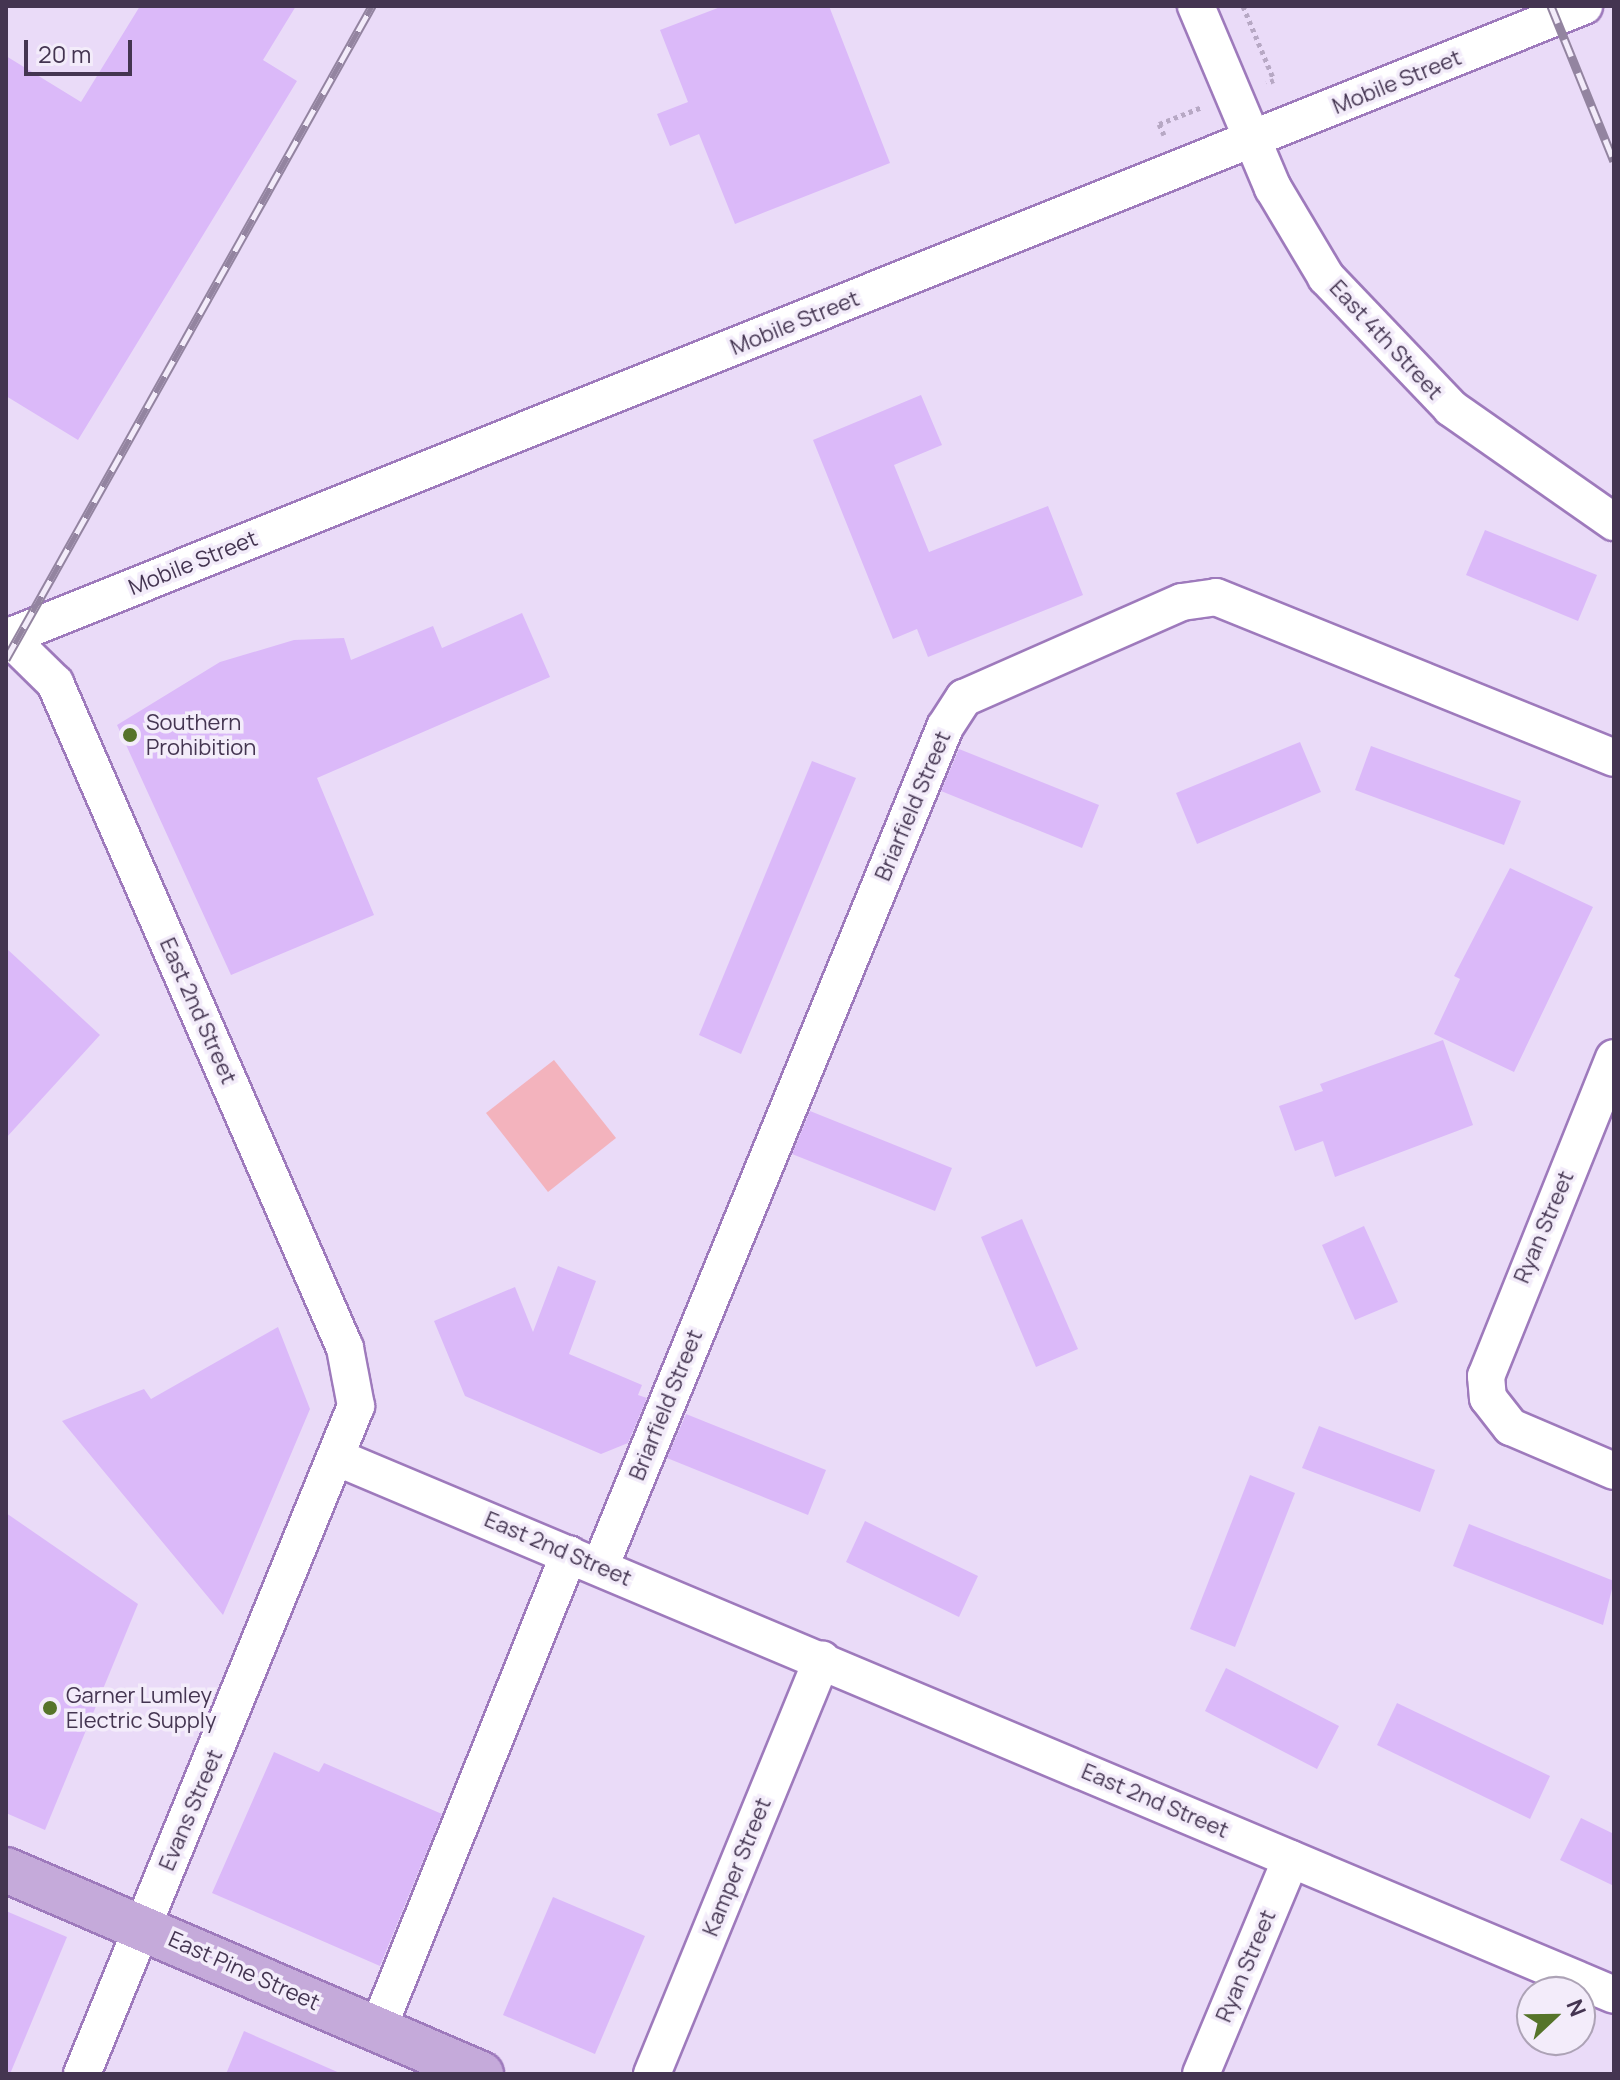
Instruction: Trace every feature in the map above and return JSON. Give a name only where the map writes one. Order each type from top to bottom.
[{"type":"main road","name":"East Pine Street","points":[[6,1870],[481,2074]]},
{"type":"street","name":"East 4th Street","points":[[1196,6],[1252,142],[1326,277],[1384,345],[1486,435],[1614,522]]},
{"type":"street","name":"Mobile Street","points":[[6,637],[1252,142],[1584,6]]},
{"type":"street","name":"Briarfield Street","points":[[377,2031],[939,742],[964,698],[1182,602],[1216,597],[1614,758]]},
{"type":"street","name":"East 2nd Street","points":[[6,637],[55,683],[345,1348],[356,1406],[338,1458],[822,1659],[1614,1995]]},
{"type":"street","name":"Ryan Street","points":[[1614,1058],[1491,1354],[1488,1398],[1511,1427],[1614,1471]]},
{"type":"street","name":"Evans Street","points":[[82,2074],[338,1458]]},
{"type":"street","name":"Kamper Street","points":[[652,2074],[822,1659]]},
{"type":"street","name":"Ryan Street","points":[[1201,2074],[1291,1859]]},
{"type":"shaded area","points":[[554,1060],[616,1138],[548,1192],[486,1113]]},
{"type":"building","points":[[140,6],[296,6],[263,60],[297,81],[78,440],[6,396],[6,56],[81,102]]},
{"type":"building","points":[[723,6],[829,6],[890,163],[735,224],[699,134],[670,146],[657,114],[688,102],[660,30]]},
{"type":"building","points":[[921,395],[942,445],[894,465],[929,552],[1048,506],[1083,595],[928,657],[917,629],[893,639],[813,440]]},
{"type":"building","points":[[1485,530],[1597,575],[1578,621],[1466,575]]},
{"type":"building","points":[[522,613],[550,677],[317,778],[374,915],[231,975],[117,725],[220,662],[294,640],[344,638],[351,660],[433,626],[442,648]]},
{"type":"building","points":[[1300,742],[1321,792],[1197,844],[1176,793]]},
{"type":"building","points":[[1371,746],[1521,801],[1504,845],[1355,790]]},
{"type":"building","points":[[959,749],[1099,805],[1082,848],[941,791]]},
{"type":"building","points":[[812,761],[856,778],[741,1054],[699,1035]]},
{"type":"building","points":[[1510,868],[1593,907],[1514,1072],[1434,1034],[1460,979],[1454,976]]},
{"type":"building","points":[[6,948],[100,1035],[6,1138]]},
{"type":"building","points":[[1443,1040],[1473,1125],[1335,1177],[1323,1141],[1295,1151],[1279,1106],[1323,1091],[1320,1084]]},
{"type":"building","points":[[810,1111],[952,1168],[935,1211],[792,1154]]},
{"type":"building","points":[[1022,1219],[1078,1349],[1036,1367],[981,1237]]},
{"type":"building","points":[[1364,1226],[1398,1302],[1355,1320],[1322,1245]]},
{"type":"building","points":[[558,1266],[596,1281],[569,1354],[642,1385],[638,1395],[647,1398],[628,1443],[601,1454],[465,1396],[434,1321],[515,1287],[533,1332]]},
{"type":"building","points":[[278,1327],[310,1409],[223,1615],[62,1421],[144,1389],[151,1399]]},
{"type":"building","points":[[686,1414],[826,1470],[808,1515],[667,1458]]},
{"type":"building","points":[[1319,1426],[1435,1470],[1420,1512],[1302,1468]]},
{"type":"building","points":[[1250,1475],[1295,1493],[1235,1647],[1190,1629]]},
{"type":"building","name":"Garner Lumley Electric Supply","points":[[6,1513],[138,1604],[45,1830],[6,1813]]},
{"type":"building","points":[[865,1521],[978,1576],[959,1617],[846,1562]]},
{"type":"building","points":[[1469,1524],[1614,1581],[1603,1625],[1453,1566]]},
{"type":"building","points":[[1226,1668],[1339,1726],[1317,1769],[1205,1711]]},
{"type":"building","points":[[1397,1703],[1550,1776],[1530,1819],[1377,1745]]},
{"type":"building","points":[[274,1752],[319,1772],[324,1763],[442,1814],[380,1966],[212,1893]]},
{"type":"building","points":[[1581,1818],[1614,1834],[1614,1886],[1560,1860]]},
{"type":"building","points":[[553,1897],[645,1936],[595,2054],[503,2015]]},
{"type":"building","points":[[6,1911],[67,1937],[10,2074],[6,2074]]},
{"type":"building","points":[[244,2031],[342,2074],[226,2074]]},
{"type":"railway","points":[[6,659],[372,6]]},
{"type":"railway","points":[[1551,6],[1614,161]]},
{"type":"place","name":"Southern Prohibition","points":[[130,735]]},
{"type":"place","name":"Garner Lumley Electric Supply","points":[[50,1708]]}]
